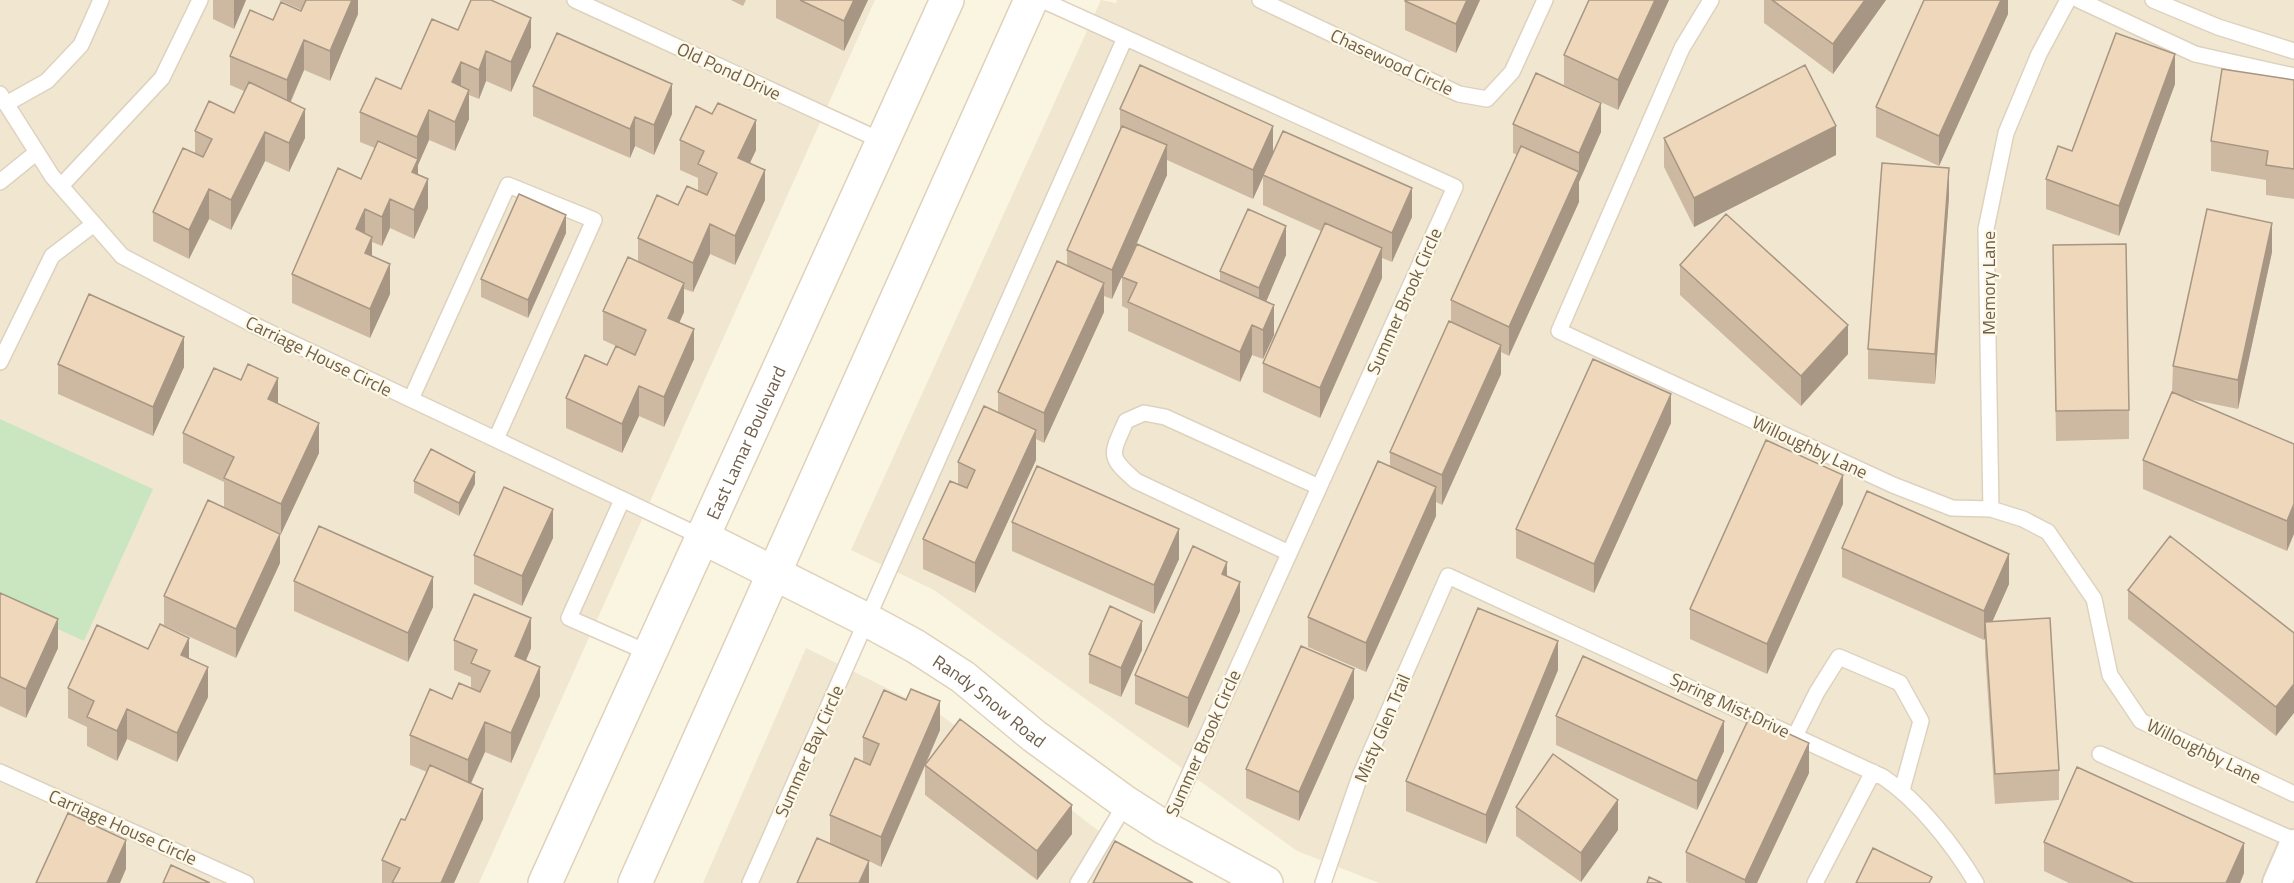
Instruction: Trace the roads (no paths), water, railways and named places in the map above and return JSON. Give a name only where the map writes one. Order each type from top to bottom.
[{"type":"main road","name":"East Lamar Boulevard","points":[[545,883],[947,0]]},
{"type":"main road","points":[[635,883],[1031,0]]},
{"type":"main road","name":"Randy Snow Road","points":[[702,537],[867,620],[963,677],[1034,736],[1126,803],[1165,828],[1266,883]]},
{"type":"street","points":[[2277,883],[2294,842]]},
{"type":"lane","points":[[3,99],[47,81],[81,45],[101,0]]},
{"type":"lane","points":[[61,186],[162,78],[200,0]]},
{"type":"lane","name":"Old Pond Drive","points":[[575,0],[882,141]]},
{"type":"lane","name":"Summer Brook Circle","points":[[1042,0],[1455,187],[1165,828]]},
{"type":"lane","name":"Chasewood Circle","points":[[1260,0],[1460,94],[1487,99],[1512,72],[1545,0]]},
{"type":"lane","name":"Willoughby Lane","points":[[1711,0],[1682,48],[1559,331],[1893,485],[1952,508],[1991,509],[2023,519],[2048,532],[2094,599],[2109,675],[2141,721],[2294,794]]},
{"type":"lane","name":"Memory Lane","points":[[1991,509],[1986,229],[2006,133],[2039,54],[2068,0]]},
{"type":"lane","points":[[2079,0],[2195,54],[2294,76]]},
{"type":"lane","points":[[2153,0],[2218,27],[2294,51]]},
{"type":"lane","name":"Summer Bay Circle","points":[[750,883],[1125,38]]},
{"type":"lane","name":"Carriage House Circle","points":[[3,99],[61,186],[122,256],[254,325],[702,537]]},
{"type":"lane","points":[[0,182],[37,152]]},
{"type":"lane","points":[[411,399],[508,186],[594,220],[496,440]]},
{"type":"lane","points":[[0,362],[52,256],[94,224]]},
{"type":"lane","points":[[1289,553],[1136,481],[1116,464],[1113,449],[1126,421],[1144,413],[1164,417],[1319,487]]},
{"type":"lane","points":[[622,500],[569,618],[650,653]]},
{"type":"lane","name":"Spring Mist Drive","points":[[1448,576],[1873,772],[1902,790],[1919,807],[1976,883]]},
{"type":"lane","name":"Misty Glen Trail","points":[[1323,883],[1360,776],[1448,576]]},
{"type":"lane","points":[[1795,736],[1839,657],[1900,683],[1921,721],[1902,790]]},
{"type":"lane","points":[[2100,754],[2294,842]]},
{"type":"lane","name":"Carriage House Circle","points":[[0,772],[246,883]]},
{"type":"lane","points":[[1815,883],[1873,772]]},
{"type":"lane","points":[[1078,883],[1126,803]]}]
